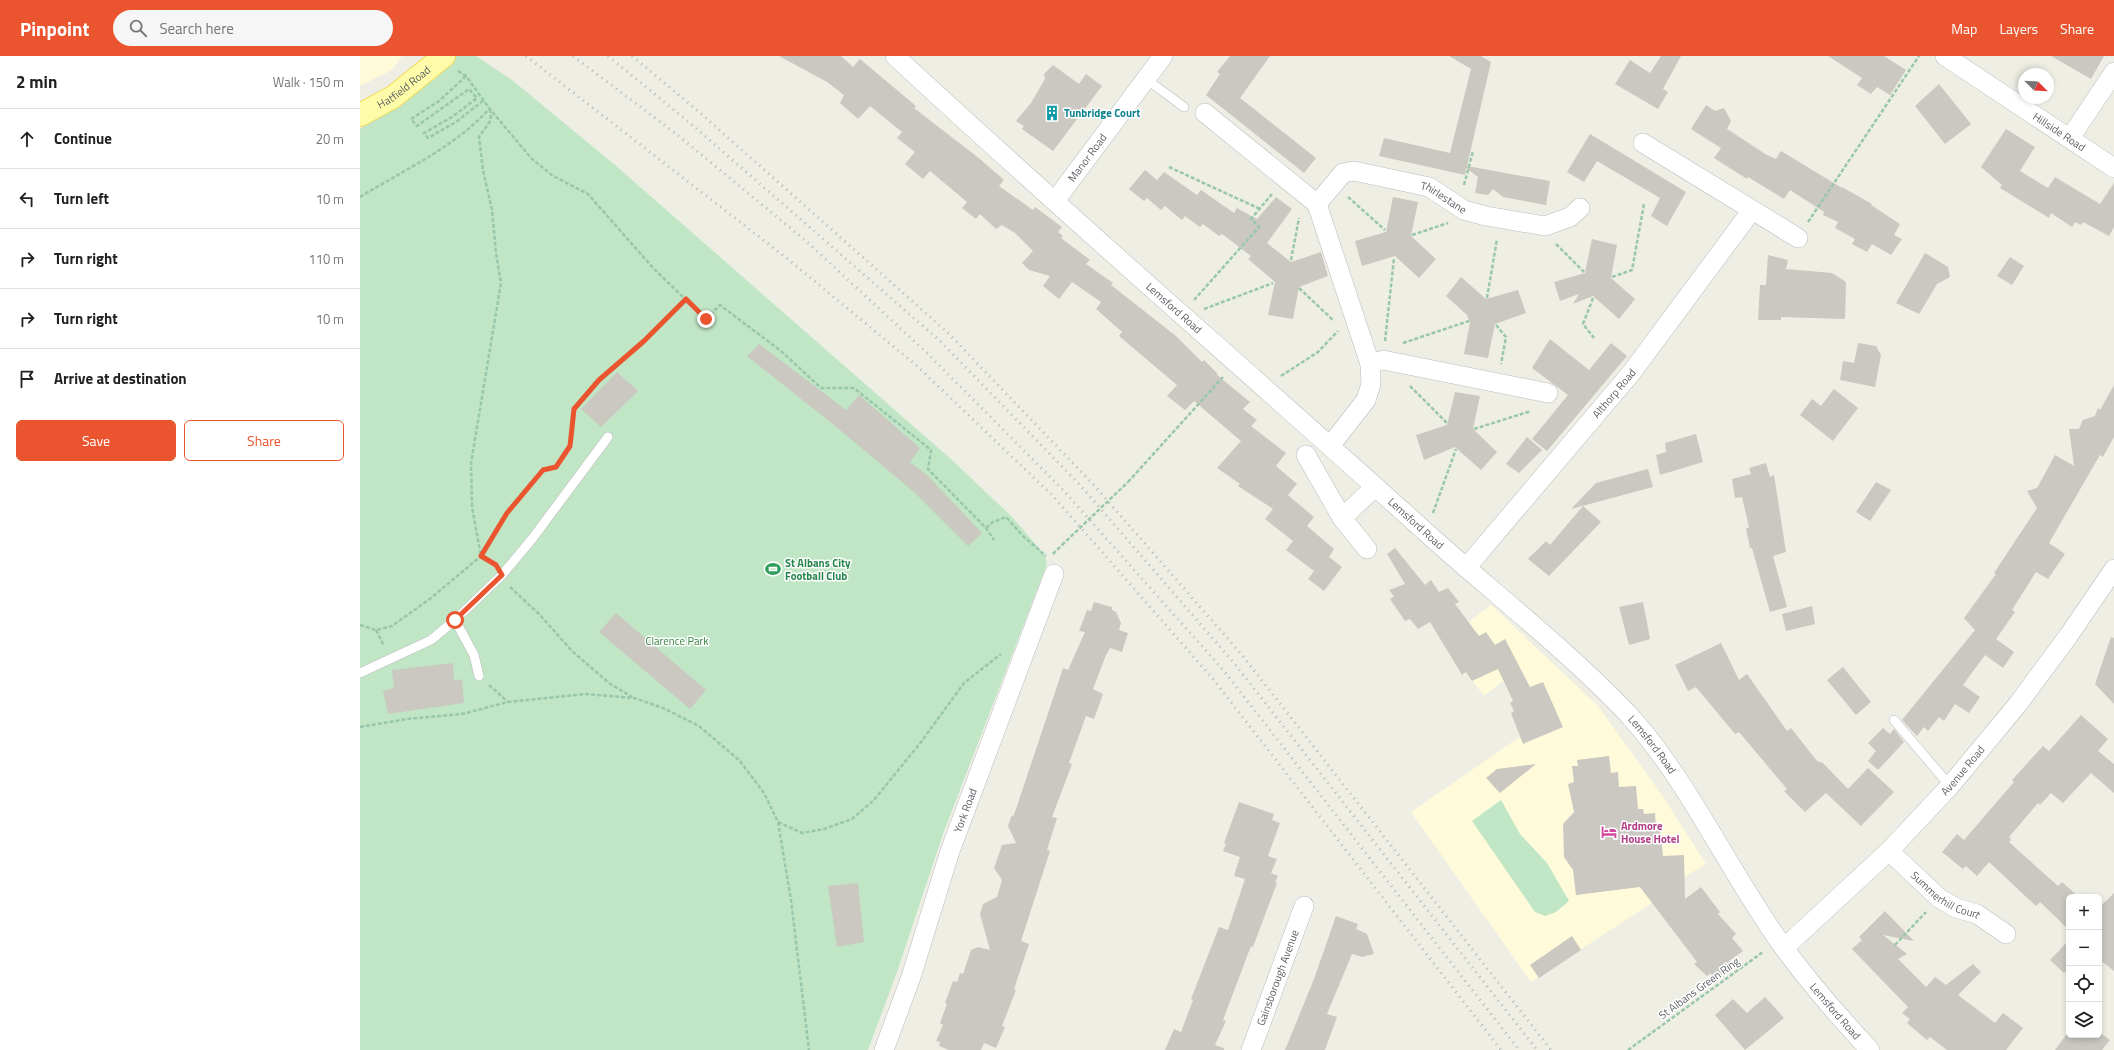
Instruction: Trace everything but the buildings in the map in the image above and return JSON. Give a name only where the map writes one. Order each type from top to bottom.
[{"type":"main road","name":"Hatfield Road","points":[[360,115],[393,97],[444,56]]},
{"type":"street","name":"Lemsford Road","points":[[895,56],[1021,172],[1426,533],[1539,629],[1629,716],[1660,755],[1784,948],[1867,1049]]},
{"type":"street","name":"Manor Road","points":[[1055,201],[1163,56]]},
{"type":"street","name":"Hillside Road","points":[[1945,56],[2114,168]]},
{"type":"street","points":[[2070,138],[2114,72]]},
{"type":"street","points":[[1205,113],[1310,199],[1348,325],[1379,358],[1497,381],[1548,393]]},
{"type":"street","points":[[1643,143],[1798,238]]},
{"type":"street","name":"Thirlestane","points":[[1310,199],[1334,184],[1344,173],[1354,171],[1429,187],[1461,208],[1500,218],[1545,226],[1570,217],[1580,208]]},
{"type":"street","name":"Althorp Road","points":[[1466,568],[1632,372],[1752,210]]},
{"type":"street","points":[[1330,446],[1366,400],[1379,358]]},
{"type":"street","points":[[1306,455],[1342,518],[1367,549]]},
{"type":"street","points":[[1342,518],[1375,487]]},
{"type":"street","name":"York Road","points":[[884,1050],[911,977],[950,851],[1051,567]]},
{"type":"street","name":"Avenue Road","points":[[1784,948],[1889,851],[1950,786],[2018,704],[2069,635],[2114,569]]},
{"type":"street","name":"Summerhill Court","points":[[1889,851],[1939,898],[1956,908],[1977,914],[2006,934]]},
{"type":"street","name":"Gainsborough Avenue","points":[[1251,1050],[1304,906]]},
{"type":"lane","points":[[1146,79],[1184,107]]},
{"type":"lane","points":[[360,673],[431,640],[455,620],[502,575],[532,539],[608,437]]},
{"type":"lane","points":[[455,620],[474,655],[479,676]]},
{"type":"lane","points":[[1894,720],[1950,786]]},
{"type":"path","points":[[1798,238],[1919,56]]},
{"type":"path","points":[[484,100],[456,122],[428,138],[424,133],[452,117],[477,98],[469,89],[417,126],[411,119],[439,101],[466,76],[532,159],[553,176],[588,194],[654,269],[706,319],[720,305],[781,351],[821,388],[854,388],[931,450],[928,469],[986,528],[994,540]]},
{"type":"path","points":[[360,197],[456,140],[476,123],[490,108]]},
{"type":"path","points":[[490,108],[491,120],[479,137],[483,170],[492,210],[501,283],[471,463],[472,507],[481,556],[496,565],[513,591],[539,614],[572,651],[609,683],[634,698],[663,708],[699,726],[740,761],[764,793],[778,822],[790,900],[809,1050]]},
{"type":"path","points":[[1412,235],[1459,220],[1473,151]]},
{"type":"path","points":[[1169,167],[1260,209]]},
{"type":"path","points":[[1183,315],[1259,227],[1251,219],[1285,178]]},
{"type":"path","points":[[1334,184],[1385,230]]},
{"type":"path","points":[[1291,260],[1310,199]]},
{"type":"path","points":[[1612,277],[1632,270],[1644,204]]},
{"type":"path","points":[[1487,298],[1500,218]]},
{"type":"path","points":[[1545,226],[1548,236],[1584,272]]},
{"type":"path","points":[[1379,358],[1394,258]]},
{"type":"path","points":[[1183,315],[1273,283]]},
{"type":"path","points":[[1264,387],[1318,352],[1348,325],[1299,288]]},
{"type":"path","points":[[1593,298],[1583,324],[1594,338]]},
{"type":"path","points":[[361,626],[376,630],[392,626],[431,598],[481,556],[507,513],[543,470],[556,467],[570,446],[574,409],[599,380],[644,341],[686,299]]},
{"type":"path","points":[[1379,358],[1469,321]]},
{"type":"path","points":[[1496,325],[1506,337],[1497,381]]},
{"type":"path","points":[[1379,358],[1447,423]]},
{"type":"path","points":[[1062,545],[1128,482],[1236,363]]},
{"type":"path","points":[[1474,428],[1532,411]]},
{"type":"path","points":[[1426,533],[1456,450]]},
{"type":"path","points":[[986,528],[993,522],[1006,517],[1051,567]]},
{"type":"path","points":[[778,822],[802,833],[824,829],[852,819],[874,800],[921,742],[964,683],[1004,652]]},
{"type":"path","points":[[479,676],[508,702]]},
{"type":"path","points":[[360,728],[408,719],[462,714],[508,702],[585,694],[634,698]]},
{"type":"path","points":[[1895,945],[1939,898]]},
{"type":"path","name":"St Albans Green Ring","points":[[1628,1050],[1767,949],[1784,948]]},
{"type":"shaded area","points":[[360,56],[402,56],[392,70],[360,86]]},
{"type":"shaded area","points":[[1491,605],[1598,706],[1664,798],[1706,864],[1673,884],[1652,903],[1531,982],[1411,812],[1521,736],[1513,701],[1503,681],[1484,696],[1466,672],[1462,675],[1446,649],[1450,645],[1457,631]]},
{"type":"green space","name":"Clarence Park","points":[[455,56],[476,56],[512,80],[615,165],[952,460],[1012,517],[1045,555],[1047,564],[943,834],[897,972],[868,1050],[360,1050],[360,129],[435,79]]},
{"type":"green space","points":[[1501,800],[1520,834],[1547,863],[1569,901],[1556,912],[1545,916],[1535,912],[1472,821]]},
{"type":"railway","points":[[526,56],[789,260],[917,366],[1053,496],[1213,679],[1501,1050]]},
{"type":"railway","points":[[573,56],[680,137],[806,241],[926,352],[1064,491],[1224,671],[1519,1050]]},
{"type":"railway","points":[[608,56],[690,123],[939,340],[1080,485],[1234,663],[1537,1050]]},
{"type":"railway","points":[[632,56],[698,111],[947,332],[1093,484],[1242,655],[1551,1050]]},
{"type":"place","name":"Tunbridge Court","points":[[1052,113]]},
{"type":"place","name":"St Albans City Football Club","points":[[773,569]]},
{"type":"place","name":"Ardmore House Hotel","points":[[1609,832]]},
{"type":"route","points":[[455,620],[502,575],[496,565],[481,556],[507,513],[543,470],[556,467],[570,446],[574,409],[599,380],[644,341],[686,299],[706,319]]}]
